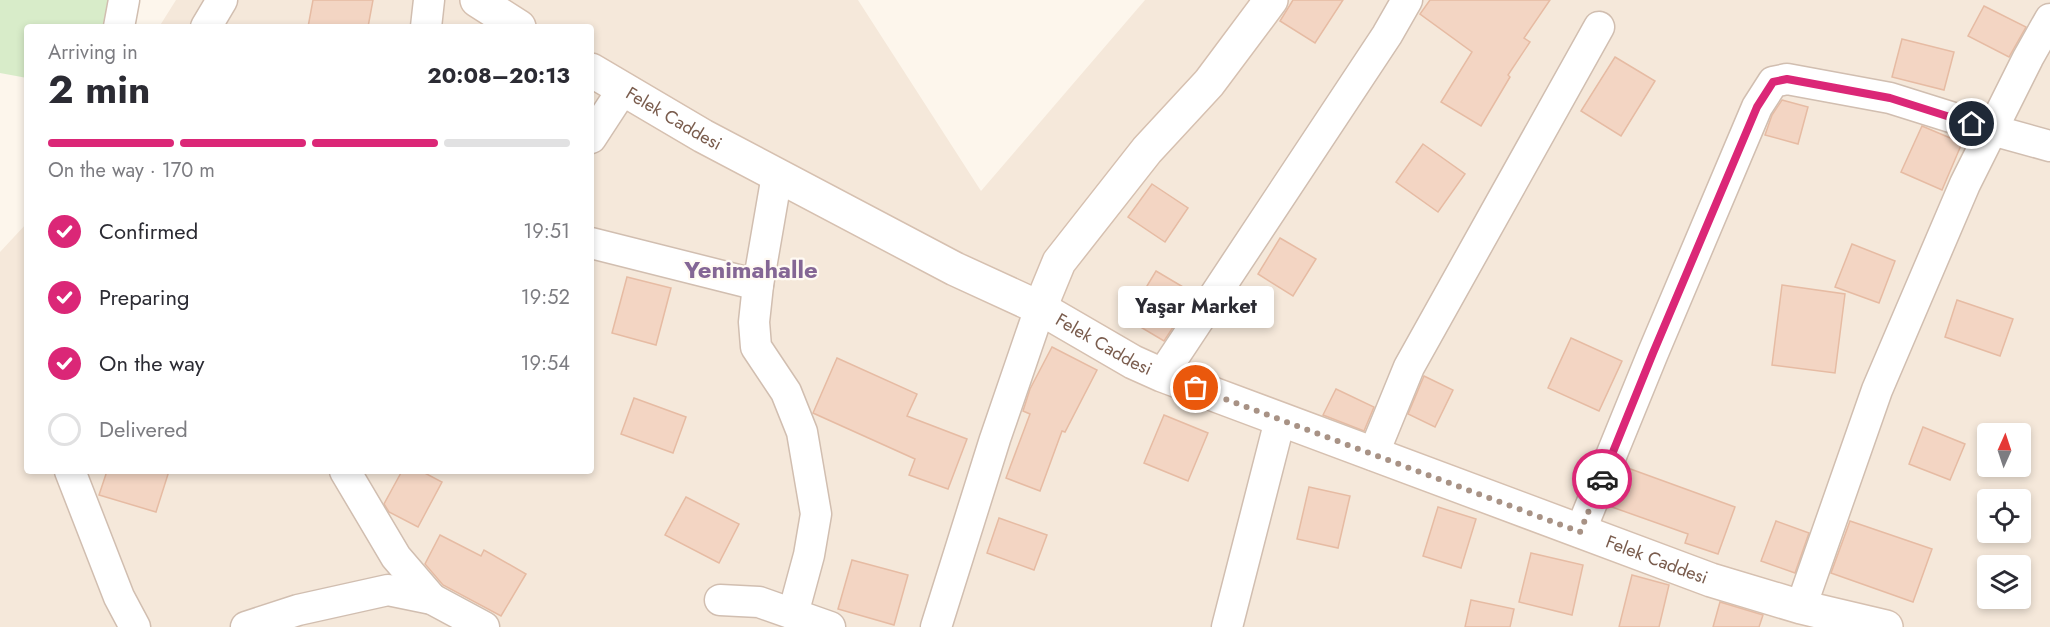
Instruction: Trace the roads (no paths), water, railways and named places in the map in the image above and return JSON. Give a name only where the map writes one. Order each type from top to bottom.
[{"type":"street","points":[[120,24],[124,0]]},
{"type":"street","points":[[208,24],[222,0]]},
{"type":"street","points":[[426,24],[429,0]]},
{"type":"street","points":[[477,0],[514,24]]},
{"type":"street","points":[[936,627],[995,439],[1040,308],[1059,262],[1147,150],[1209,83],[1271,0]]},
{"type":"street","points":[[1162,375],[1387,35],[1407,0]]},
{"type":"street","points":[[1801,606],[1877,390],[1965,184],[2050,19]]},
{"type":"street","points":[[1373,455],[1409,367],[1599,27]]},
{"type":"street","name":"Felek Caddesi","points":[[594,72],[703,136],[955,269],[1040,308],[1133,362],[1162,375],[1711,580],[1886,627]]},
{"type":"street","points":[[1580,532],[1757,107],[1773,82],[1787,79],[1890,98],[2050,146]]},
{"type":"street","points":[[594,133],[623,89]]},
{"type":"street","points":[[777,175],[754,322],[756,347],[786,392],[802,432],[816,513],[793,614]]},
{"type":"street","points":[[594,244],[758,285]]},
{"type":"street","points":[[1227,627],[1280,420]]},
{"type":"street","points":[[71,474],[119,597],[135,627]]},
{"type":"street","points":[[347,474],[396,557],[432,599]]},
{"type":"street","points":[[246,627],[298,610],[388,590],[432,599],[484,627]]},
{"type":"street","points":[[720,600],[759,602],[830,627]]},
{"type":"place","name":"Yaşar Market","points":[[1196,388]]},
{"type":"district","name":"Yenimahalle","points":[[751,269]]}]
